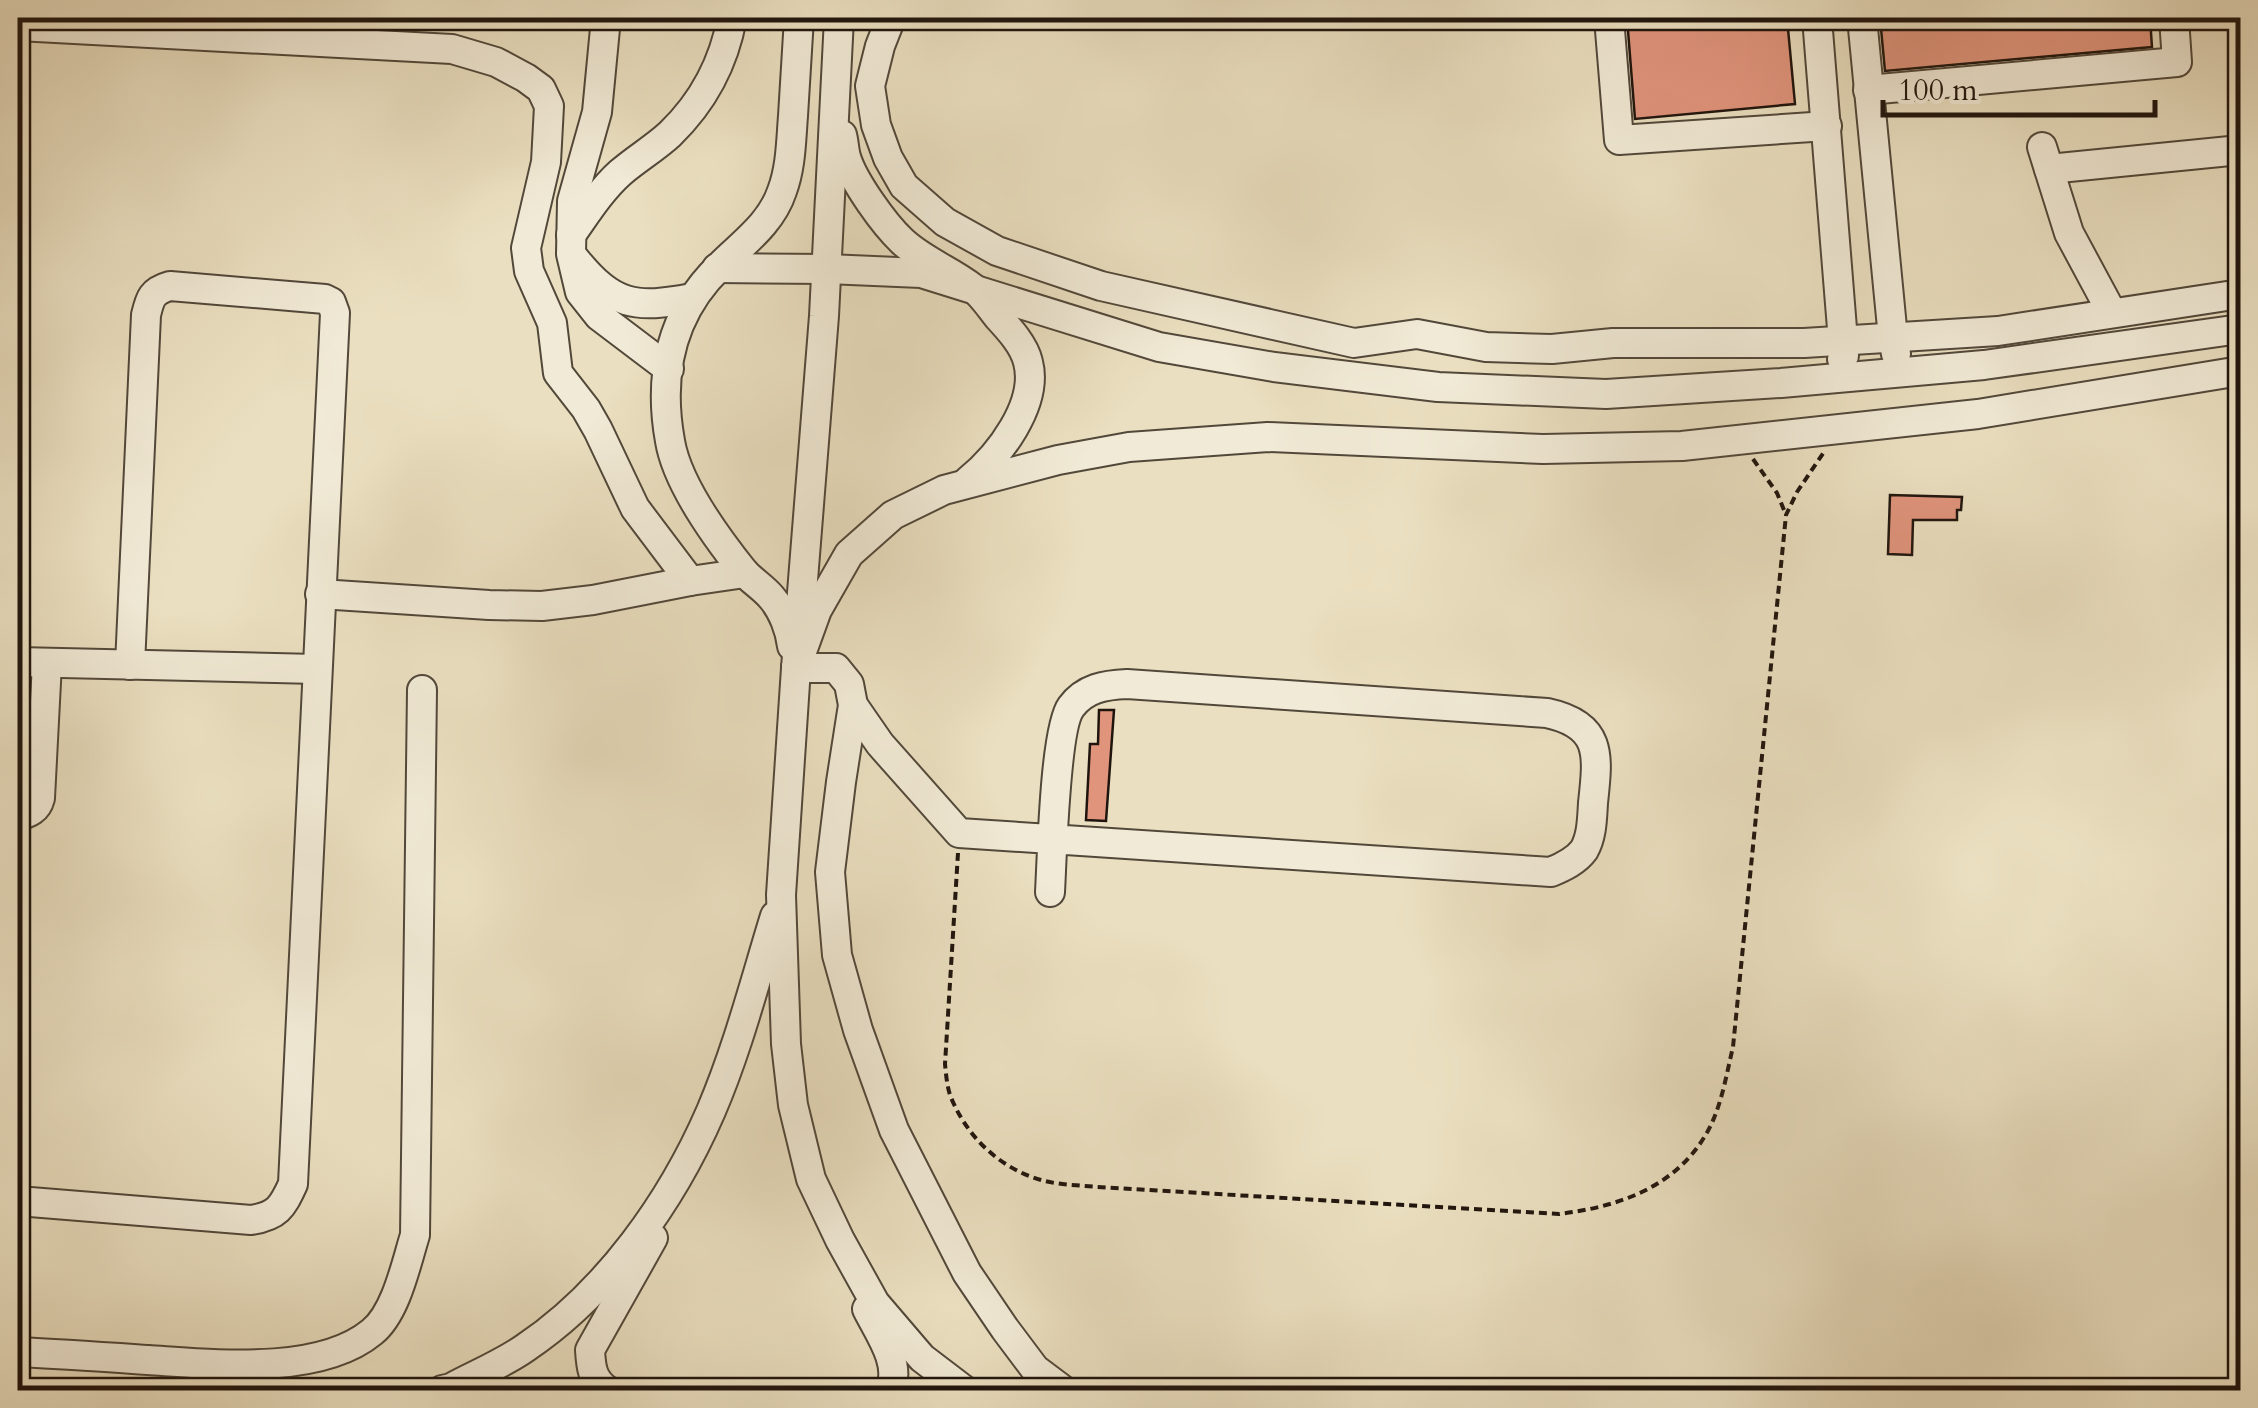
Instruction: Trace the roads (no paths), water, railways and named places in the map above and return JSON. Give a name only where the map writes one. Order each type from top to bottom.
[{"type":"street","points":[[606,18],[596,112],[572,202],[571,244],[580,292],[599,316],[669,368]]},
{"type":"street","points":[[571,244],[594,202],[618,175],[668,136],[691,111],[725,52],[732,18]]},
{"type":"street","points":[[796,668],[790,630],[773,600],[746,573],[681,480],[670,442],[666,402],[671,346],[681,317],[717,268],[769,217],[782,192],[790,154],[799,18]]},
{"type":"street","points":[[839,18],[826,268],[781,895],[786,1044],[793,1106],[811,1178],[840,1255],[895,1368],[890,1390]]},
{"type":"street","points":[[891,18],[870,86],[876,125],[904,186],[945,222],[997,251],[1101,286],[1354,342],[1417,334],[1486,347],[1552,349],[1613,343],[1843,341],[1998,331],[2240,294]]},
{"type":"street","points":[[1609,18],[1619,140],[1827,126]]},
{"type":"street","points":[[1818,18],[1844,356],[1827,379]]},
{"type":"street","points":[[1862,18],[1892,338],[1895,352],[1917,371]]},
{"type":"street","points":[[1868,90],[2177,62],[2174,18]]},
{"type":"street","points":[[18,26],[452,49],[496,62],[541,89],[548,106],[546,162],[526,248],[529,271],[552,323],[558,373],[592,420],[635,508],[690,581]]},
{"type":"street","points":[[836,96],[847,161],[878,215],[926,260],[974,288],[1014,336],[1028,361],[1028,388],[1006,442],[963,485]]},
{"type":"street","points":[[2112,314],[2069,233],[2045,158],[2240,150]]},
{"type":"street","points":[[571,244],[592,280],[612,295],[628,302],[655,305],[692,298]]},
{"type":"street","points":[[717,268],[922,273],[1160,346],[1274,367],[1438,388],[1606,394],[1827,379],[1984,365],[2240,329]]},
{"type":"street","points":[[18,1201],[250,1220],[267,1217],[284,1203],[293,1184],[334,306],[325,300],[170,286],[151,296],[146,315],[130,665]]},
{"type":"street","points":[[796,668],[817,610],[850,554],[893,515],[944,490],[1058,460],[1129,447],[1268,437],[1543,449],[1664,447],[1978,414],[2240,370]]},
{"type":"street","points":[[320,594],[542,606],[746,573]]},
{"type":"street","points":[[18,662],[316,669]]},
{"type":"street","points":[[18,816],[31,812],[40,798],[47,663]]},
{"type":"street","points":[[796,668],[836,668],[849,684],[853,706],[830,872],[838,955],[858,1030],[894,1130],[968,1274],[1034,1369],[1063,1390]]},
{"type":"street","points":[[853,706],[880,744],[959,833],[1053,840],[1552,872],[1570,864],[1583,850],[1590,834],[1598,760],[1592,739],[1581,726],[1566,716],[1547,712],[1106,685],[1087,691],[1071,706],[1062,724],[1053,840],[1050,892]]},
{"type":"street","points":[[18,1352],[252,1366],[344,1349],[374,1331],[391,1308],[415,1235],[422,690]]},
{"type":"street","points":[[606,1390],[598,1384],[591,1369],[590,1350],[649,1246],[710,1112],[735,1046],[781,895]]},
{"type":"street","points":[[442,1390],[525,1349],[593,1292],[641,1232],[681,1172]]},
{"type":"street","points":[[811,1178],[875,1303],[922,1358],[964,1390]]}]
